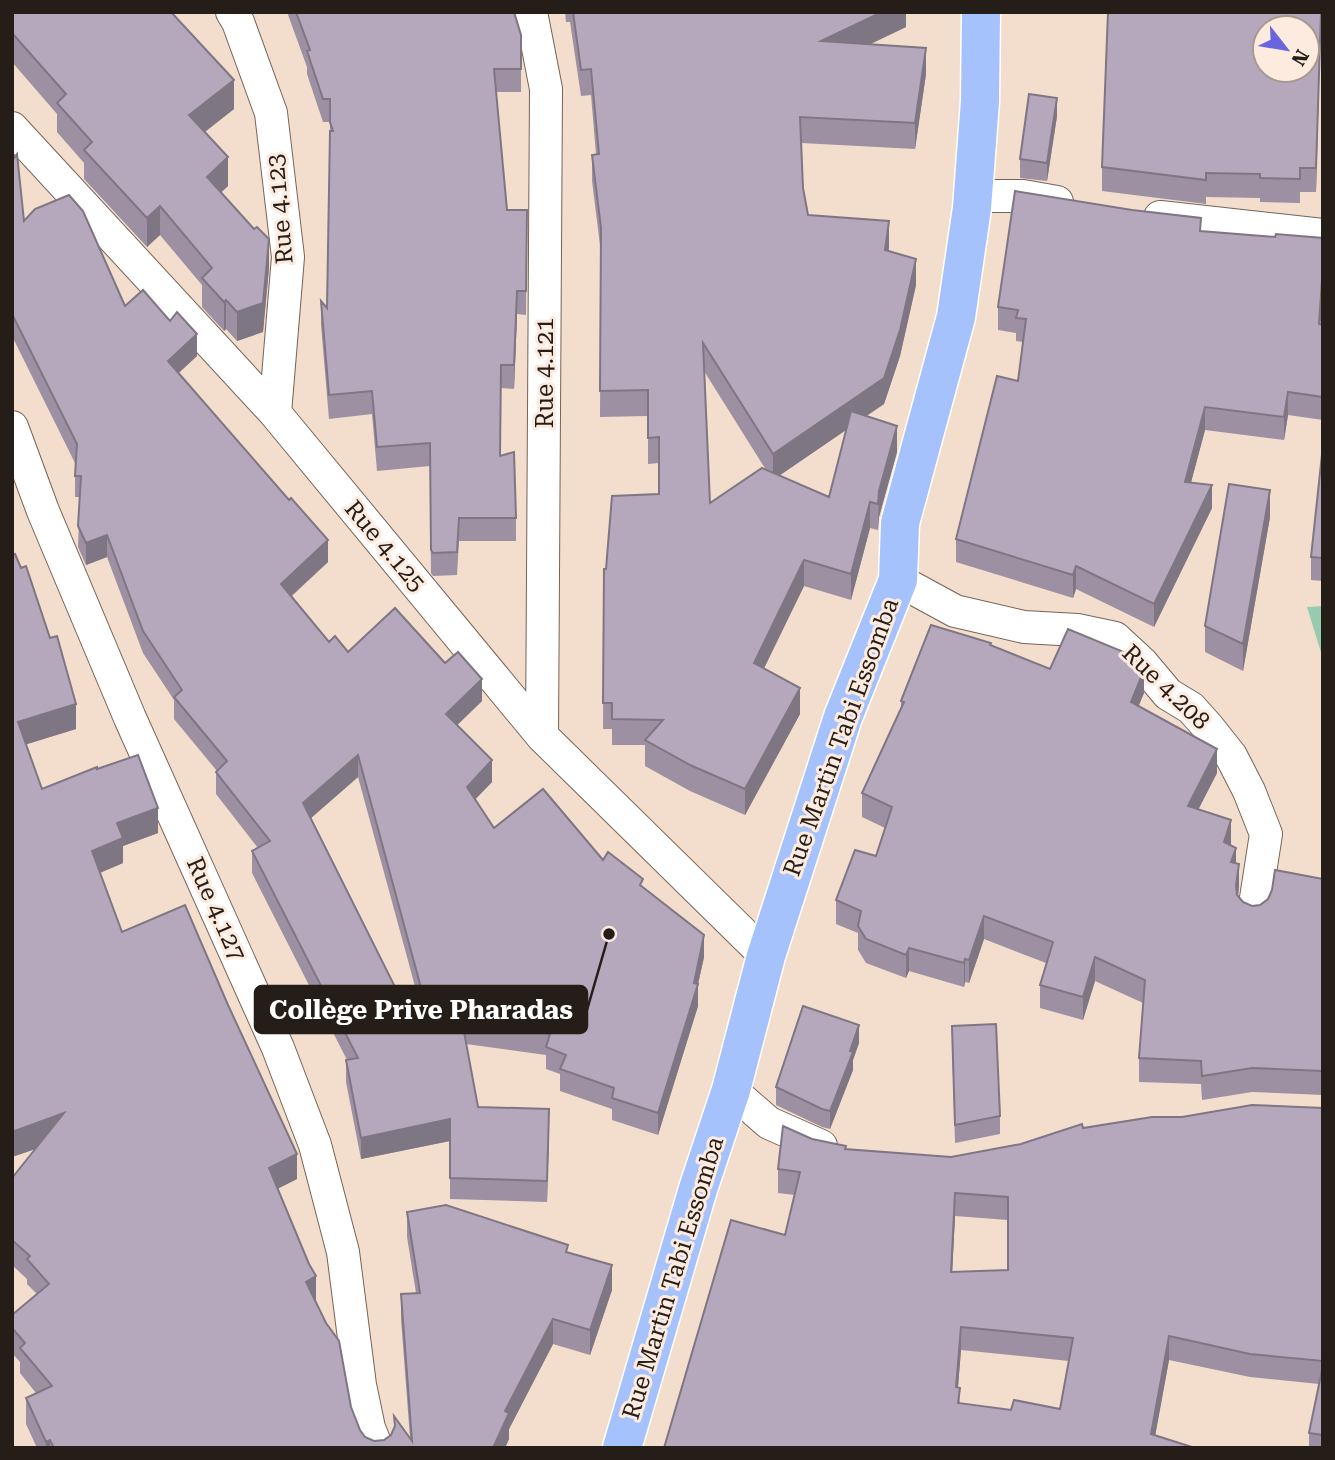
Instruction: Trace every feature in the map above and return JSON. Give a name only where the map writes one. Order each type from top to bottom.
[{"type":"main road","name":"Rue Martin Tabi Essomba","points":[[622,1448],[698,1189],[731,1090],[766,956],[843,717],[898,580],[900,523],[956,317],[972,208],[980,101],[981,12]]},
{"type":"street","name":"Rue 4.123","points":[[232,12],[271,113],[288,257],[275,413]]},
{"type":"street","name":"Rue 4.121","points":[[531,12],[546,89],[542,736]]},
{"type":"street","name":"Rue 4.125","points":[[15,137],[275,413],[542,736],[766,956]]},
{"type":"street","points":[[972,208],[986,196],[1023,196],[1085,206]]},
{"type":"street","points":[[1135,215],[1323,235]]},
{"type":"street","name":"Rue 4.127","points":[[12,427],[43,511],[124,706],[278,1048],[315,1145],[343,1252],[360,1385],[369,1429],[377,1448]]},
{"type":"street","name":"Rue 4.208","points":[[898,580],[955,611],[1024,626],[1077,630],[1115,638],[1142,663],[1168,694],[1191,708],[1231,756],[1266,834],[1254,911]]},
{"type":"street","points":[[731,1090],[769,1123],[816,1144],[854,1152]]},
{"type":"green space","points":[[1323,606],[1323,659],[1307,607]]},
{"type":"building","points":[[12,12],[171,12],[234,80],[189,115],[228,157],[207,177],[254,229],[257,227],[269,239],[263,303],[237,312],[226,300],[224,302],[202,278],[212,268],[160,206],[147,218],[84,150],[92,142],[57,103],[66,94],[12,33]]},
{"type":"building","points":[[296,12],[514,12],[521,35],[521,69],[494,69],[507,210],[527,210],[526,291],[517,291],[514,365],[501,365],[500,456],[514,452],[516,518],[459,518],[457,552],[433,553],[431,550],[430,443],[377,447],[372,391],[329,395],[321,301],[327,308],[330,131],[333,131],[330,122],[330,99],[323,99],[307,51],[310,50]]},
{"type":"building","points":[[573,12],[882,12],[821,41],[926,48],[915,123],[800,117],[803,188],[808,215],[889,221],[885,250],[916,259],[900,330],[884,378],[773,454],[703,343],[710,503],[762,468],[829,497],[851,411],[897,426],[879,491],[878,504],[870,502],[851,574],[804,560],[754,663],[800,688],[745,789],[690,765],[645,740],[663,720],[612,719],[612,703],[603,703],[604,569],[612,496],[659,494],[659,437],[648,438],[648,390],[600,391],[601,228],[592,155],[599,154],[591,69],[581,70]]},
{"type":"building","points":[[1108,12],[1321,12],[1251,14],[1251,84],[1319,84],[1316,168],[1300,168],[1300,179],[1260,178],[1260,174],[1206,173],[1206,180],[1102,167]]},
{"type":"building","points":[[1029,94],[1057,98],[1047,163],[1020,159]]},
{"type":"building","points":[[17,154],[24,221],[35,209],[69,195],[83,211],[125,306],[143,290],[170,321],[177,312],[197,334],[168,361],[289,500],[291,498],[328,540],[281,584],[329,642],[335,636],[348,652],[395,608],[445,663],[458,652],[482,679],[446,714],[492,760],[467,787],[494,828],[543,789],[603,860],[608,852],[643,879],[640,885],[704,935],[694,983],[698,984],[658,1113],[612,1098],[614,1088],[560,1069],[566,1055],[546,1047],[550,1034],[462,1021],[478,1107],[549,1109],[547,1181],[450,1178],[450,1119],[361,1138],[346,1060],[358,1058],[252,851],[270,841],[216,772],[227,761],[174,697],[182,690],[143,631],[107,535],[86,543],[78,526],[81,476],[75,476],[77,444],[12,314],[12,161]],"holes":[[[358,755],[430,1021],[415,1027],[303,803]]]},
{"type":"building","points":[[1015,191],[1201,218],[1200,231],[1323,238],[1319,324],[1323,325],[1323,397],[1288,392],[1284,417],[1205,407],[1185,482],[1212,485],[1154,604],[1076,566],[1073,575],[956,539],[997,376],[1018,381],[1026,319],[1016,318],[1018,310],[998,307]]},
{"type":"building","points":[[1323,445],[1323,558],[1311,557]]},
{"type":"building","points":[[1229,484],[1270,490],[1243,644],[1205,626]]},
{"type":"building","points":[[15,554],[21,568],[26,566],[50,638],[57,636],[76,704],[18,722],[42,789],[97,767],[138,755],[158,808],[117,823],[123,838],[92,851],[122,932],[185,905],[297,1154],[269,1168],[316,1276],[306,1282],[326,1323],[339,1341],[351,1407],[365,1437],[374,1441],[384,1440],[391,1435],[395,1426],[394,1416],[412,1441],[401,1294],[420,1293],[407,1212],[446,1205],[568,1245],[566,1252],[612,1265],[590,1330],[553,1319],[505,1411],[509,1413],[493,1448],[54,1448],[50,1440],[46,1442],[26,1398],[52,1386],[20,1348],[25,1343],[12,1328],[12,1315],[49,1284],[27,1259],[30,1256],[12,1240],[12,1178],[64,1113],[12,1132],[12,555]]},
{"type":"building","points":[[931,625],[991,643],[990,645],[1050,669],[1068,629],[1131,655],[1144,670],[1131,702],[1217,749],[1188,806],[1231,820],[1224,842],[1236,848],[1231,862],[1239,864],[1237,895],[1252,906],[1260,905],[1268,899],[1272,890],[1275,870],[1323,879],[1323,1071],[1252,1068],[1202,1076],[1201,1061],[1139,1058],[1145,980],[1095,957],[1083,997],[1040,985],[1053,942],[984,916],[969,960],[965,959],[964,963],[909,948],[906,955],[866,939],[858,926],[861,911],[836,900],[855,850],[876,856],[892,807],[862,793],[904,702],[901,701]]},
{"type":"building","points":[[803,1006],[859,1025],[850,1051],[853,1052],[830,1111],[776,1087]]},
{"type":"building","points":[[996,1024],[1000,1116],[955,1125],[952,1026]]},
{"type":"building","points":[[1252,1105],[1323,1108],[1323,1361],[1250,1354],[1169,1336],[1151,1434],[1195,1448],[664,1448],[731,1220],[785,1235],[800,1172],[778,1169],[783,1126],[812,1139],[846,1146],[845,1149],[951,1157],[1021,1144],[1082,1124],[1083,1128],[1152,1117],[1182,1117]],"holes":[[[955,1193],[1008,1197],[1008,1270],[951,1272]],[[961,1327],[1073,1338],[1060,1409],[1014,1400],[1011,1410],[958,1403],[960,1388],[956,1387]]]},
{"type":"building","points":[[1323,1365],[1323,1435],[1309,1433]]},
{"type":"place","name":"Collège Prive Pharadas","points":[[609,934]]}]
